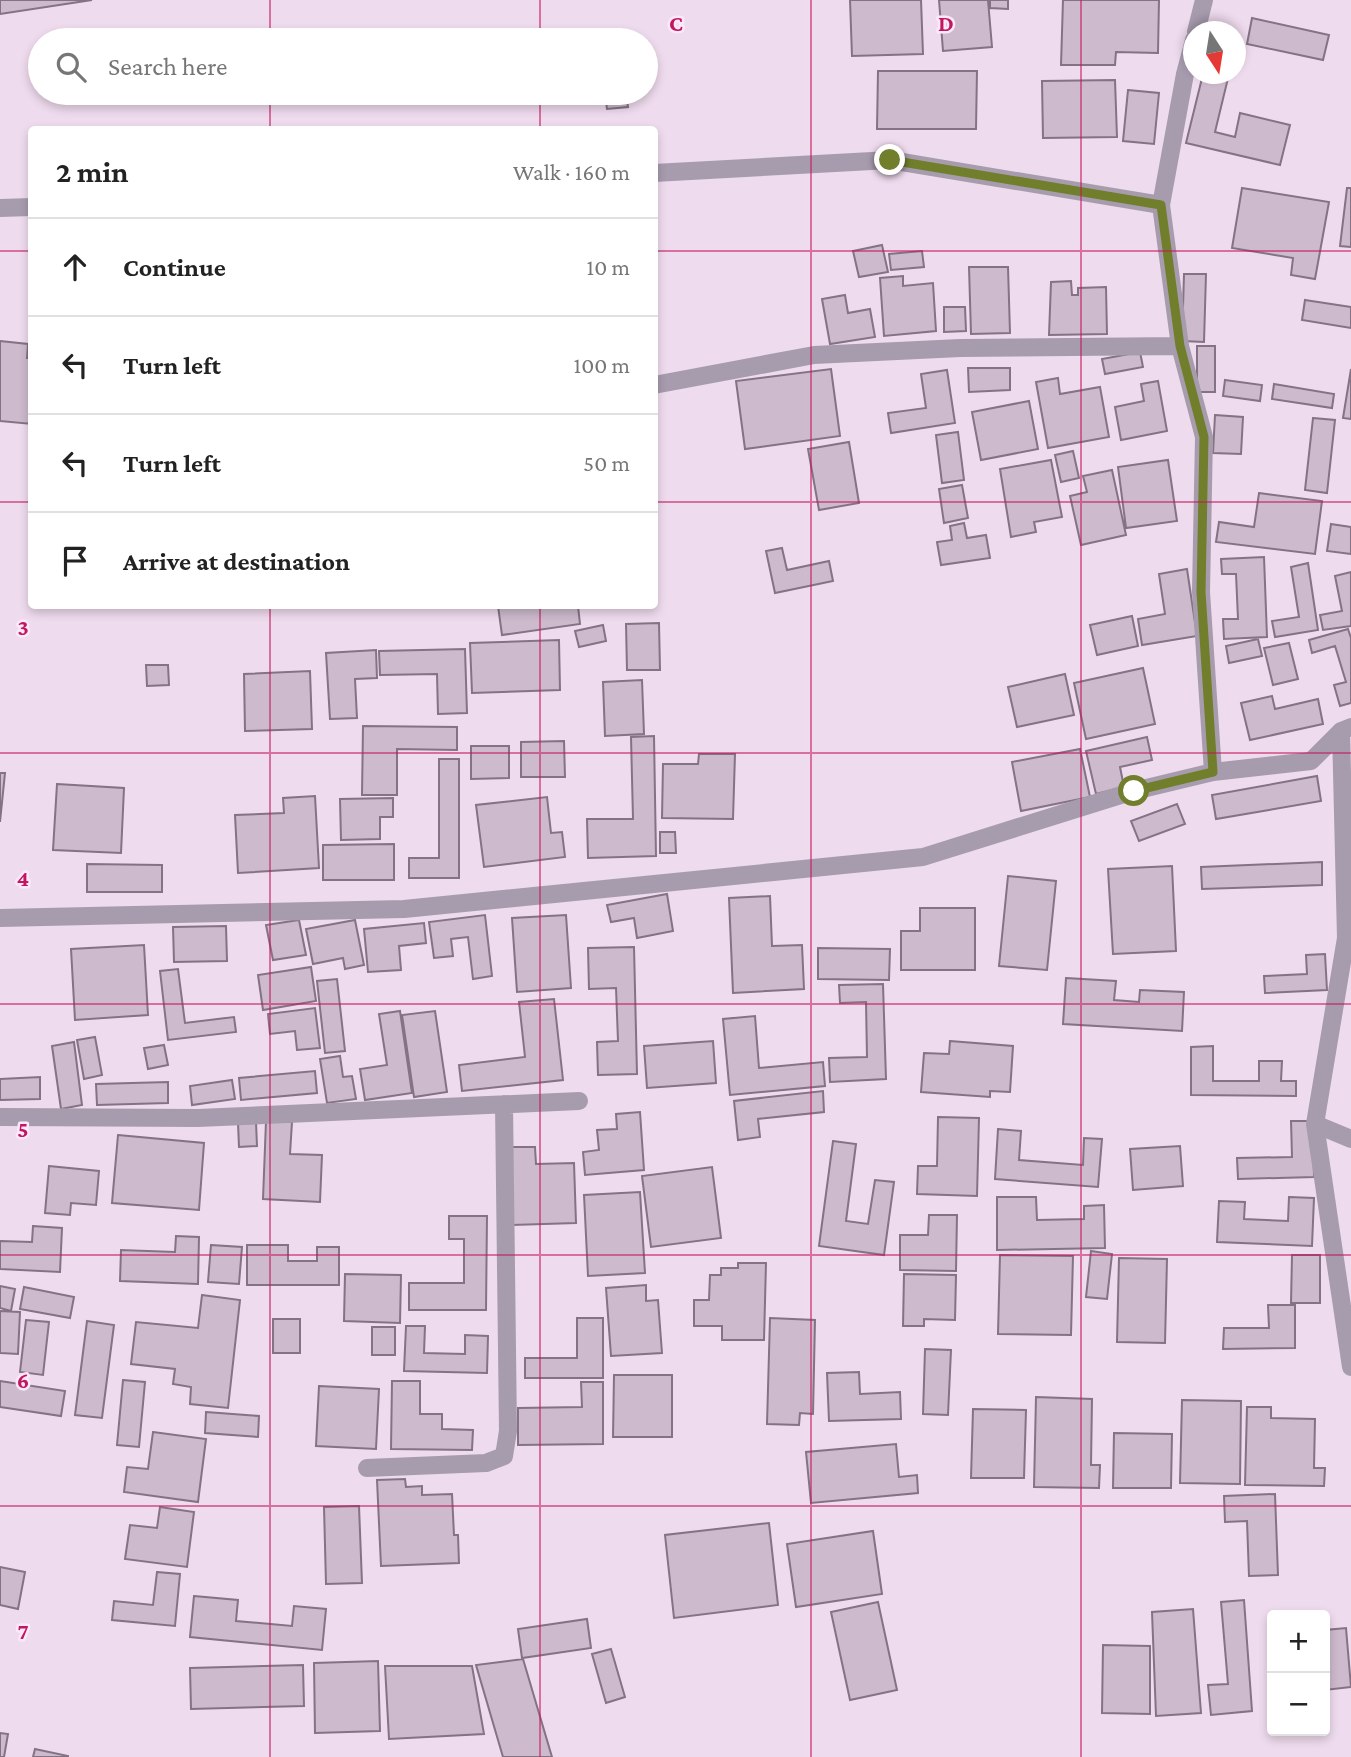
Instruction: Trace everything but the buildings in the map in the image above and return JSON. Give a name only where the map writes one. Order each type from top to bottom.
[{"type":"street","points":[[1199,21],[1204,0]]},
{"type":"street","points":[[1183,84],[1161,205],[1180,346],[1204,437],[1201,592],[1213,772]]},
{"type":"street","points":[[658,173],[890,160],[1161,205]]},
{"type":"street","points":[[0,208],[28,206]]},
{"type":"street","points":[[658,384],[814,355],[960,348],[1180,346]]},
{"type":"street","points":[[0,918],[404,909],[923,858],[1134,791],[1213,772],[1311,761],[1346,729]]},
{"type":"street","points":[[1346,729],[1346,939],[1315,1124],[1351,1367]]},
{"type":"street","points":[[0,1117],[198,1118],[579,1101]]},
{"type":"street","points":[[367,1468],[486,1463],[504,1456],[508,1431],[504,1104]]},
{"type":"street","points":[[1315,1124],[1351,1139]]},
{"type":"route","points":[[890,160],[1161,205],[1180,346],[1204,437],[1201,592],[1213,772],[1134,791]]}]
